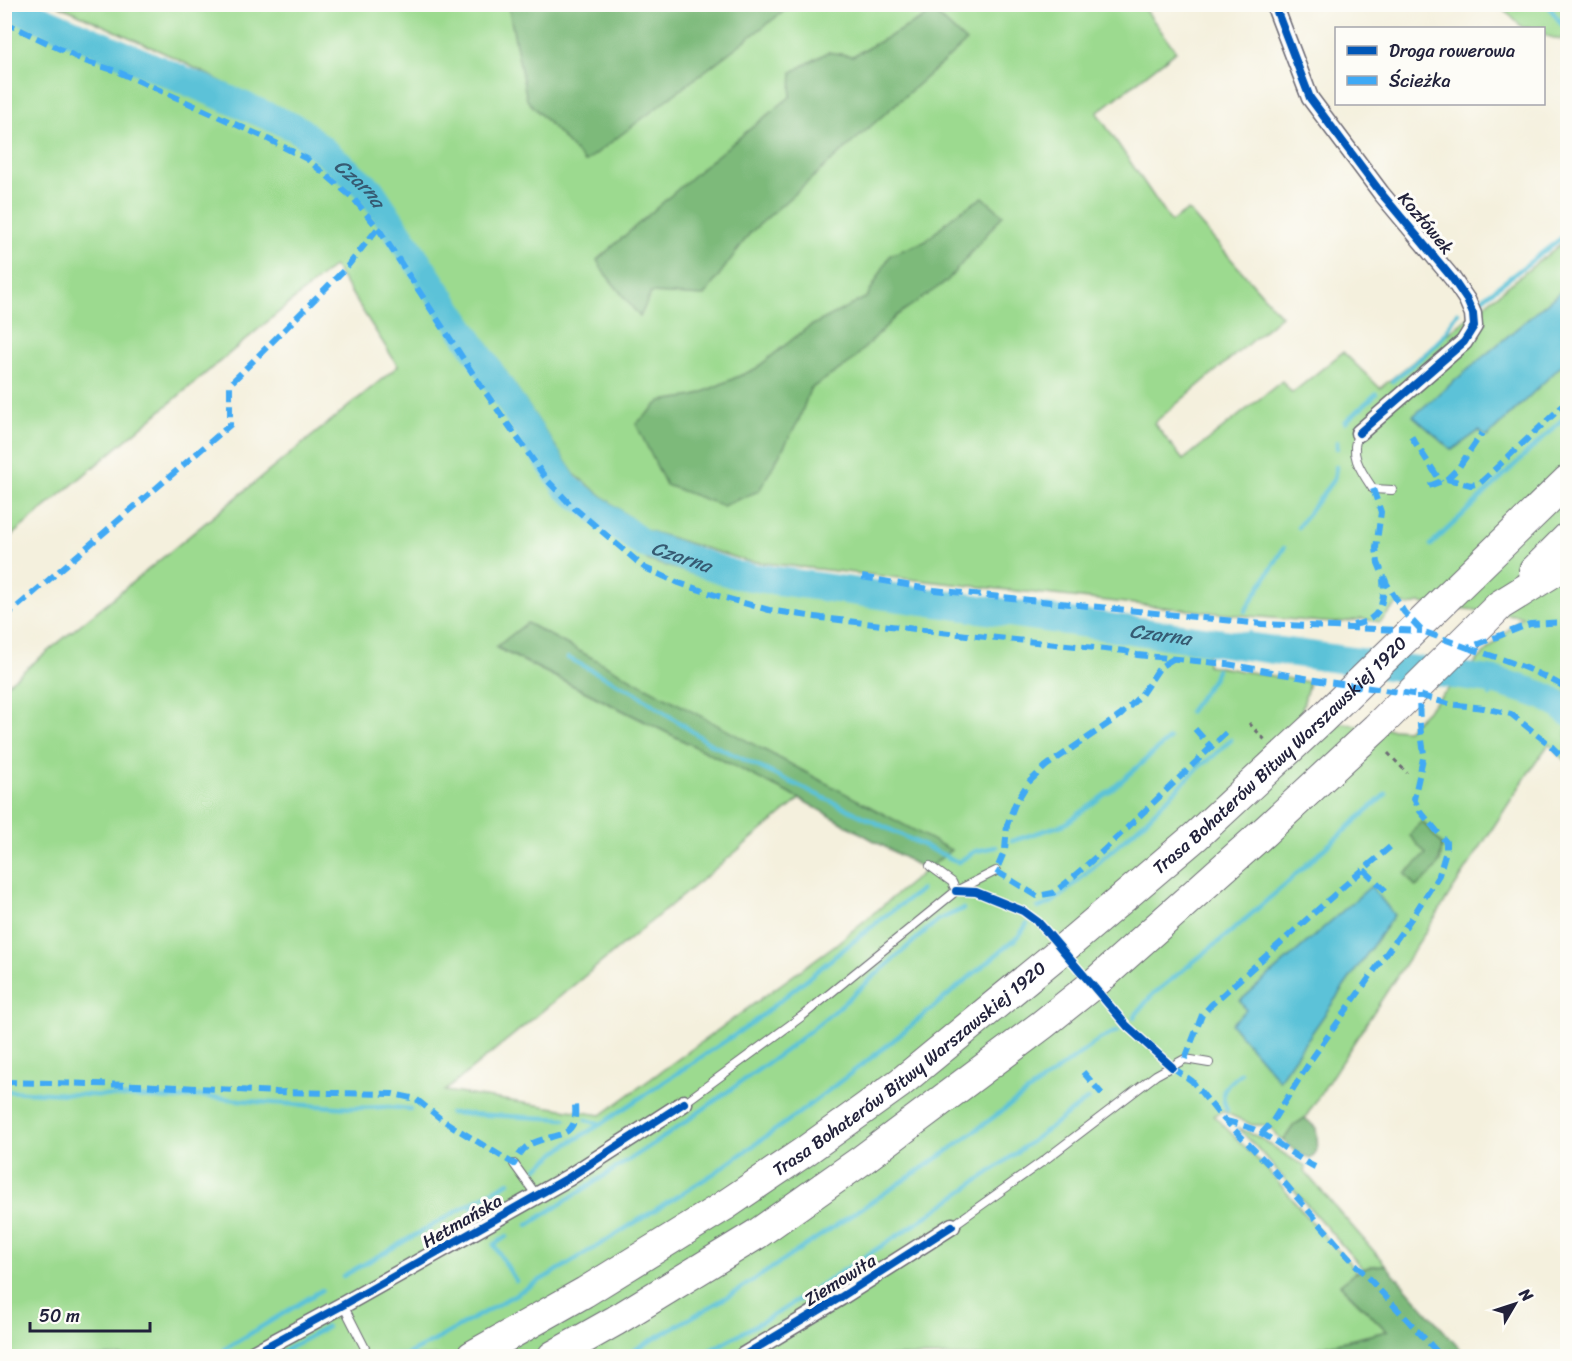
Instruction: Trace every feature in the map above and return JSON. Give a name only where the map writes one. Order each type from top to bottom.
[{"type":"highway","name":"Trasa Bohaterów Bitwy Warszawskiej 1920","points":[[472,1356],[585,1292],[724,1206],[900,1083],[1196,836],[1322,719],[1568,480]]},
{"type":"highway","points":[[553,1356],[757,1234],[872,1153],[1042,1026],[1382,740],[1496,608],[1568,537]]},
{"type":"highway","points":[[1496,608],[1568,563]]},
{"type":"street","name":"Kozłówek","points":[[1274,4],[1310,98],[1381,193],[1452,278],[1467,300],[1473,314],[1474,326],[1464,342],[1359,433]]},
{"type":"street","name":"Hetmańska","points":[[249,1356],[568,1178],[684,1103]]},
{"type":"street","name":"Ziemowita","points":[[744,1356],[952,1226]]},
{"type":"lane","points":[[1359,433],[1354,446],[1357,465],[1372,489],[1392,490]]},
{"type":"lane","points":[[930,866],[952,882],[956,891]]},
{"type":"lane","points":[[684,1103],[801,1017],[956,891],[996,871]]},
{"type":"lane","points":[[952,1226],[1046,1159],[1156,1075],[1185,1059],[1209,1063]]},
{"type":"lane","points":[[514,1164],[537,1196]]},
{"type":"lane","points":[[343,1305],[369,1356]]},
{"type":"path","points":[[1248,723],[1267,742]]},
{"type":"path","points":[[1382,740],[1407,773]]},
{"type":"green space","points":[[508,4],[792,5],[585,162],[527,100]]},
{"type":"green space","points":[[58,5],[1142,5],[1176,51],[1097,113],[1171,222],[1188,210],[1281,316],[1154,423],[1183,460],[1282,381],[1292,393],[1343,352],[1380,388],[1567,239],[1567,763],[1549,744],[1305,1118],[1294,1125],[1283,1141],[1273,1130],[1263,1125],[1252,1125],[1222,1111],[1214,1116],[1267,1169],[1357,1271],[1340,1285],[1387,1331],[1284,1356],[5,1356],[5,686],[398,366],[334,266],[5,541],[5,14],[292,138],[360,198],[565,495],[649,561],[723,583],[1208,651],[1207,665],[1309,682],[1300,717],[1407,730],[1522,616],[1419,603],[1410,606],[1398,603],[1380,622],[1362,619],[1335,623],[1235,615],[746,561],[646,530],[574,474],[380,183],[293,118],[173,57]],"holes":[[[497,648],[950,850],[835,945],[601,1115],[445,1091],[800,799]],[[1422,821],[1442,845],[1440,863],[1426,854]]]},
{"type":"green space","points":[[1499,5],[1567,5],[1567,32],[1560,40],[1545,35],[1545,27],[1522,27]]},
{"type":"green space","points":[[934,12],[966,42],[750,233],[704,296],[651,293],[640,317],[603,271],[597,260],[709,162],[791,96],[792,72],[828,52],[853,56]]},
{"type":"green space","points":[[983,197],[1003,215],[947,281],[896,316],[851,362],[810,389],[799,420],[759,491],[723,506],[666,485],[636,424],[661,401],[694,396],[755,369],[807,328],[867,297],[890,255],[926,241],[953,216]]},
{"type":"green space","points":[[527,623],[951,850],[926,870],[800,799],[496,647]]},
{"type":"green space","points":[[1422,821],[1442,845],[1435,869],[1416,887],[1405,874],[1426,854],[1410,836]]},
{"type":"green space","points":[[1305,1118],[1316,1128],[1317,1149],[1310,1159],[1283,1141],[1294,1125]]},
{"type":"green space","points":[[1238,1128],[1306,1166],[1304,1171],[1386,1265],[1363,1269]]},
{"type":"green space","points":[[1386,1265],[1466,1356],[1284,1356],[1387,1331],[1340,1284],[1361,1270]]},
{"type":"water","points":[[1567,286],[1567,360],[1487,437],[1479,431],[1452,450],[1413,416]]},
{"type":"water","points":[[1371,886],[1394,915],[1279,1080],[1231,1024],[1246,1010],[1240,1001]]},
{"type":"waterway","name":"Czarna","points":[[6,4],[298,129],[371,191],[566,487],[642,543],[736,575],[1496,681],[1543,696],[1568,712]]},
{"type":"waterway","points":[[1547,4],[1568,33]]},
{"type":"waterway","points":[[1482,299],[1568,233]]},
{"type":"waterway","points":[[1392,381],[1439,341],[1458,313]]},
{"type":"waterway","points":[[1345,422],[1376,394]]},
{"type":"waterway","points":[[1431,545],[1568,414]]},
{"type":"waterway","points":[[1337,442],[1337,448]]},
{"type":"waterway","points":[[1298,527],[1334,479],[1336,467]]},
{"type":"waterway","points":[[1245,611],[1284,548]]},
{"type":"waterway","name":"Czarna","points":[[1221,651],[1249,633]]},
{"type":"waterway","points":[[568,658],[636,693],[709,743],[958,862],[976,851],[996,847]]},
{"type":"waterway","points":[[1189,712],[1217,670]]},
{"type":"waterway","points":[[1490,695],[1496,681]]},
{"type":"waterway","name":"Czarna","points":[[1538,693],[1544,688]]},
{"type":"waterway","points":[[1012,841],[1065,824],[1111,790],[1169,739]]},
{"type":"waterway","points":[[1038,908],[1051,903],[1063,894],[1231,740]]},
{"type":"waterway","points":[[1134,1017],[1152,995],[1233,930],[1386,794]]},
{"type":"waterway","points":[[537,1168],[566,1145],[751,1024],[885,916],[921,890]]},
{"type":"waterway","points":[[528,1225],[667,1135],[786,1050],[838,1008],[938,920],[963,909]]},
{"type":"waterway","points":[[385,1355],[404,1356],[434,1341],[565,1266],[713,1174],[795,1116],[889,1044],[1019,936],[1027,924]]},
{"type":"waterway","points":[[624,1356],[734,1293],[945,1153],[1100,1039],[1117,1031]]},
{"type":"waterway","points":[[1227,1110],[1223,1093],[1231,1081],[1241,1073]]},
{"type":"waterway","points":[[4,1091],[177,1099],[199,1096],[351,1108],[410,1109]]},
{"type":"waterway","points":[[700,1356],[781,1311],[917,1223],[1088,1099]]},
{"type":"waterway","points":[[450,1113],[565,1119]]},
{"type":"waterway","points":[[586,1120],[601,1124]]},
{"type":"waterway","points":[[475,1211],[470,1204],[509,1182]]},
{"type":"waterway","points":[[343,1276],[470,1204]]},
{"type":"waterway","points":[[507,1236],[494,1245],[516,1281]]},
{"type":"waterway","points":[[225,1349],[322,1290]]},
{"type":"waterway","points":[[275,1356],[327,1327]]},
{"type":"marked path","points":[[4,22],[85,61],[116,71],[266,138],[307,159],[353,198],[378,228],[481,386],[547,480],[572,506],[645,568],[679,583],[769,610],[1227,664],[1419,695],[1449,704],[1484,708],[1511,714],[1549,744],[1568,763]]},
{"type":"marked path","points":[[4,618],[230,425],[230,384],[346,268],[378,228]]},
{"type":"marked path","points":[[1429,486],[1447,479],[1471,485],[1480,483],[1568,401]]},
{"type":"marked path","points":[[1447,479],[1459,467],[1482,433]]},
{"type":"marked path","points":[[1411,436],[1441,482]]},
{"type":"marked path","points":[[1373,489],[1381,512],[1376,548],[1378,563],[1387,584],[1404,612],[1422,631],[1468,648],[1530,624],[1568,622]]},
{"type":"marked path","points":[[862,577],[934,590],[1262,624],[1422,631]]},
{"type":"marked path","points":[[1353,625],[1369,619],[1379,610],[1382,604],[1383,579]]},
{"type":"marked path","points":[[1468,648],[1532,671],[1568,689]]},
{"type":"marked path","points":[[1173,659],[1160,667],[1141,695],[1121,715],[1046,766],[1028,783],[1015,804],[1007,825],[1005,850],[996,871],[1037,896],[1053,893],[1105,849],[1226,733]]},
{"type":"marked path","points":[[1261,1134],[1272,1122],[1313,1057],[1413,916],[1439,875],[1446,851],[1446,842],[1420,811],[1414,799],[1424,754],[1419,695]]},
{"type":"marked path","points":[[1195,729],[1211,747]]},
{"type":"marked path","points":[[1185,1059],[1202,1015],[1211,1005],[1390,847]]},
{"type":"marked path","points":[[1364,870],[1387,892]]},
{"type":"marked path","points":[[1172,1067],[1192,1081],[1218,1113],[1269,1165],[1345,1253],[1441,1356]]},
{"type":"marked path","points":[[1083,1072],[1102,1094]]},
{"type":"marked path","points":[[4,1082],[393,1094],[416,1099],[441,1119],[514,1164],[530,1145],[569,1130],[575,1116],[575,1105]]},
{"type":"marked path","points":[[1226,1121],[1261,1133],[1315,1167]]},
{"type":"cycle path","points":[[1274,4],[1310,98],[1381,193],[1452,278],[1467,300],[1473,314],[1474,326],[1464,342],[1359,433]]},
{"type":"cycle path","points":[[956,891],[976,892],[1023,911],[1038,922],[1127,1026],[1172,1067]]},
{"type":"cycle path","points":[[249,1356],[568,1178],[684,1103]]},
{"type":"cycle path","points":[[743,1356],[952,1226]]}]
